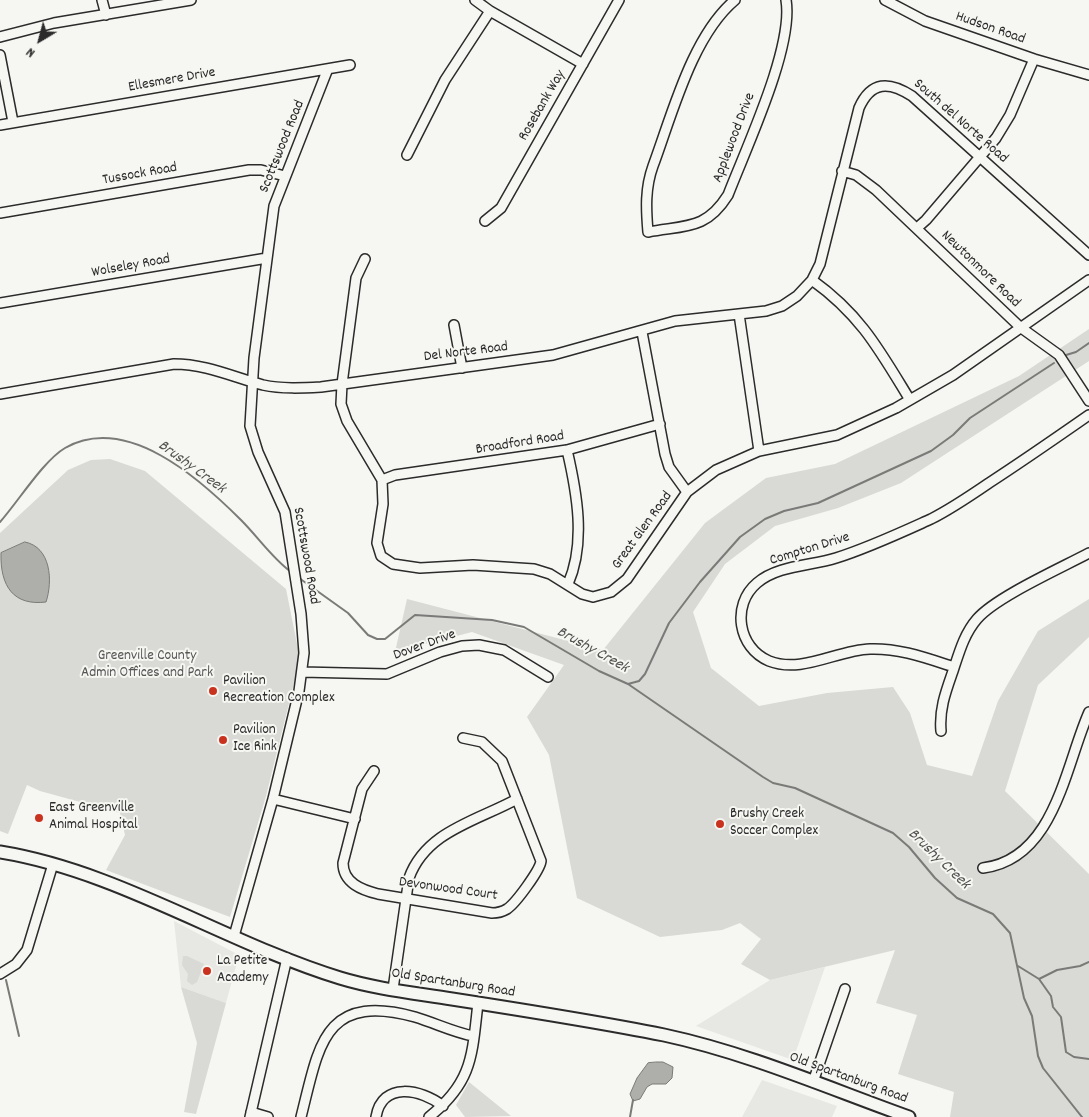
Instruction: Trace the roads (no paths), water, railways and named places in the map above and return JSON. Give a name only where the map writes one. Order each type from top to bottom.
[{"type":"main road","name":"Old Spartanburg Road","points":[[0,852],[53,864],[90,876],[287,958],[341,978],[393,989],[685,1040],[747,1058],[894,1114],[909,1117]]},
{"type":"street","points":[[102,0],[106,15]]},
{"type":"street","points":[[0,37],[45,25],[191,0]]},
{"type":"street","points":[[475,0],[490,11],[583,64]]},
{"type":"street","name":"Rosebank Way","points":[[484,221],[501,208],[619,0]]},
{"type":"street","name":"Applewood Drive","points":[[735,0],[716,20],[693,61],[656,157],[648,180],[646,203],[648,232],[700,223],[718,211],[728,195],[776,68],[786,26],[786,0]]},
{"type":"street","name":"Hudson Road","points":[[885,0],[924,21],[1034,59],[1089,75]]},
{"type":"street","points":[[407,155],[445,80],[490,11]]},
{"type":"street","points":[[0,55],[14,122]]},
{"type":"street","points":[[917,228],[981,157],[1010,115],[1034,59]]},
{"type":"street","name":"Ellesmere Drive","points":[[0,125],[307,72],[327,71],[350,65]]},
{"type":"street","name":"Scottswood Road","points":[[234,936],[273,799],[302,672],[304,644],[286,512],[251,435],[249,419],[252,381],[274,206],[284,176],[327,71]]},
{"type":"street","name":"South del Norte Road","points":[[842,171],[862,101],[873,89],[888,85],[901,88],[981,157],[1089,255]]},
{"type":"street","name":"Tussock Road","points":[[0,213],[250,170],[262,170],[284,176]]},
{"type":"street","name":"Newtonmore Road","points":[[842,171],[864,180],[1020,327],[1059,356],[1089,401]]},
{"type":"street","name":"Del Norte Road","points":[[0,394],[174,364],[203,366],[265,385],[295,388],[342,384],[552,356],[642,332],[675,321],[766,311],[782,306],[796,296],[812,280],[820,264],[842,171]]},
{"type":"street","name":"Wolseley Road","points":[[0,304],[266,258]]},
{"type":"street","name":"Great Glen Road","points":[[365,258],[356,278],[342,384],[342,404],[347,421],[382,480],[383,504],[377,542],[379,552],[385,559],[399,565],[420,568],[473,565],[534,569],[550,574],[582,594],[593,597],[604,595],[617,588],[637,566],[687,492],[722,466],[759,451],[837,435],[910,400],[953,375],[1020,327]]},
{"type":"street","points":[[812,280],[836,299],[865,329],[884,356],[910,400]]},
{"type":"street","points":[[1020,327],[1089,280]]},
{"type":"street","points":[[739,314],[759,451]]},
{"type":"street","points":[[454,325],[462,368]]},
{"type":"street","points":[[642,332],[667,462],[687,492]]},
{"type":"street","name":"Compton Drive","points":[[954,667],[907,652],[879,649],[858,650],[801,664],[774,662],[764,658],[748,645],[742,627],[743,605],[756,584],[770,575],[836,558],[946,512],[1089,415]]},
{"type":"street","name":"Broadford Road","points":[[382,480],[395,475],[567,450],[660,424]]},
{"type":"street","points":[[567,450],[578,523],[576,561],[568,584]]},
{"type":"street","points":[[941,730],[940,712],[954,667],[968,632],[986,611],[1089,553]]},
{"type":"street","name":"Dover Drive","points":[[302,672],[387,674],[440,652],[462,646],[479,645],[504,650],[548,677]]},
{"type":"street","points":[[982,868],[997,866],[1015,857],[1039,834],[1055,803],[1089,712]]},
{"type":"street","name":"Devonwood Court","points":[[374,771],[365,782],[343,863],[346,877],[354,885],[368,891],[492,913],[501,912],[510,907],[541,864],[505,766],[498,754],[482,742],[463,738]]},
{"type":"street","points":[[273,799],[355,819]]},
{"type":"street","points":[[393,989],[412,870],[421,856],[431,844],[449,832],[517,800]]},
{"type":"street","points":[[0,974],[16,964],[27,950],[53,864]]},
{"type":"street","points":[[268,1117],[250,1115],[287,958]]},
{"type":"street","points":[[814,1082],[845,989]]},
{"type":"street","points":[[429,1117],[443,1106],[464,1079],[470,1061],[478,1003]]},
{"type":"street","points":[[301,1117],[318,1050],[330,1031],[348,1016],[369,1011],[398,1012],[453,1032],[473,1036]]},
{"type":"street","points":[[376,1117],[382,1100],[393,1092],[424,1094],[443,1106]]},
{"type":"waterway","points":[[1066,355],[1076,352],[1089,343]]},
{"type":"waterway","points":[[628,684],[639,681],[645,674],[669,623],[700,582],[740,537],[765,519],[784,511],[818,503],[931,451],[953,435],[970,418],[1054,363]]},
{"type":"waterway","name":"Brushy Creek","points":[[0,522],[48,462],[65,448],[89,439],[113,439],[137,445],[161,456],[184,470],[224,504],[291,572]]},
{"type":"waterway","name":"Brushy Creek","points":[[299,578],[348,613],[368,635],[377,639],[385,639],[415,615],[492,620],[524,627],[599,671],[628,684],[773,783],[795,788],[893,833],[909,847],[935,878],[957,898],[993,914],[1010,933],[1024,998],[1032,1016],[1038,1056],[1043,1068],[1082,1117]]},
{"type":"waterway","points":[[1039,979],[1057,970],[1080,966],[1089,962]]},
{"type":"waterway","points":[[1018,966],[1039,979],[1051,996],[1053,1007],[1061,1017],[1066,1052],[1074,1057],[1089,1059]]},
{"type":"waterway","points":[[6,980],[19,1036]]},
{"type":"waterway","points":[[630,1117],[633,1100]]},
{"type":"place","name":"Pavilion Recreation Complex","points":[[213,691]]},
{"type":"place","name":"Pavilion Ice Rink","points":[[223,740]]},
{"type":"place","name":"East Greenville Animal Hospital","points":[[39,818]]},
{"type":"place","name":"Brushy Creek Soccer Complex","points":[[720,824]]},
{"type":"place","name":"La Petite Academy","points":[[207,971]]},
{"type":"park label","name":"Greenville County Admin Offices and Park","points":[[147,666]]}]
